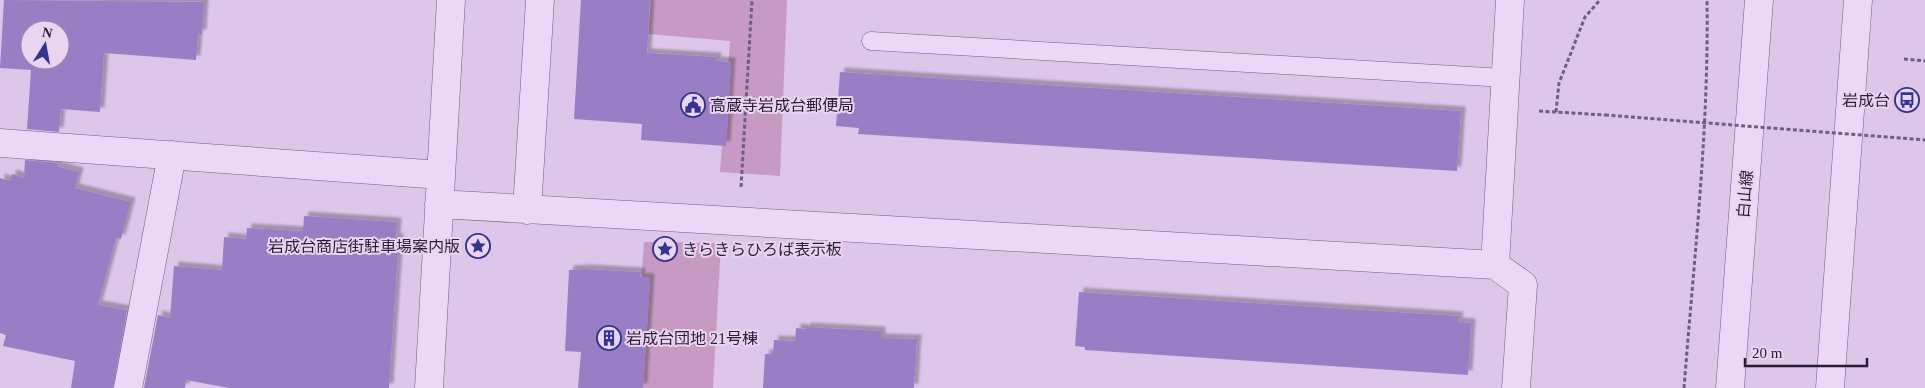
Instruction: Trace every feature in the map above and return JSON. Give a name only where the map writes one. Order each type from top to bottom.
[{"type":"street","points":[[429,388],[452,0]]},
{"type":"street","points":[[527,210],[540,0]]},
{"type":"street","points":[[1495,265],[1510,0]]},
{"type":"street","name":"白山線","points":[[1730,388],[1759,0]]},
{"type":"street","points":[[1830,388],[1858,0]]},
{"type":"street","points":[[0,143],[441,175]]},
{"type":"street","points":[[128,388],[172,156]]},
{"type":"street","points":[[439,204],[1495,265],[1523,285],[1516,388]]},
{"type":"lane","points":[[870,41],[1505,78]]},
{"type":"path","points":[[740,197],[752,0]]},
{"type":"path","points":[[1556,112],[1559,83],[1584,17],[1600,0]]},
{"type":"path","points":[[1684,388],[1701,165],[1708,44],[1707,0]]},
{"type":"path","points":[[1904,59],[1925,61]]},
{"type":"path","points":[[1605,114],[1925,140]]},
{"type":"shaded area","points":[[651,0],[787,0],[780,176],[720,172],[730,41],[648,34]]},
{"type":"shaded area","points":[[644,242],[721,243],[713,388],[634,388]]},
{"type":"building","points":[[4,0],[204,2],[202,34],[198,34],[196,60],[104,53],[100,112],[61,109],[59,132],[27,129],[31,70],[70,70],[70,20],[20,20],[20,69],[0,68]]},
{"type":"building","points":[[581,0],[650,0],[647,53],[717,57],[716,61],[731,62],[726,146],[641,140],[642,124],[574,119]]},
{"type":"building","points":[[840,72],[1461,111],[1457,171],[858,134],[859,128],[836,126]]},
{"type":"building","points":[[25,160],[57,163],[57,166],[79,172],[75,188],[131,202],[121,239],[116,238],[98,305],[127,310],[113,388],[71,388],[75,361],[3,346],[6,335],[0,333],[0,178],[10,181],[12,174],[24,178]]},
{"type":"building","points":[[304,216],[397,222],[396,238],[399,238],[389,388],[229,388],[186,380],[185,388],[144,388],[158,315],[170,318],[174,266],[222,270],[224,237],[246,239],[247,228],[303,231]]},
{"type":"building","name":"岩成台団地 21号棟","points":[[569,270],[641,272],[640,277],[650,278],[643,388],[578,388],[581,352],[565,351]]},
{"type":"building","points":[[1079,292],[1459,316],[1458,322],[1471,323],[1468,375],[1085,350],[1085,347],[1075,346]]},
{"type":"building","points":[[806,327],[881,331],[881,338],[917,339],[914,388],[763,388],[765,354],[773,354],[774,340],[795,341],[796,328],[806,329]]},
{"type":"place","name":"岩成台","points":[[1907,100]]},
{"type":"place","name":"高蔵寺岩成台郵便局","points":[[693,105]]},
{"type":"place","name":"岩成台商店街駐車場案内版","points":[[478,246]]},
{"type":"place","name":"きらきらひろば表示板","points":[[665,249]]},
{"type":"place","name":"岩成台団地 21号棟","points":[[609,338]]}]
